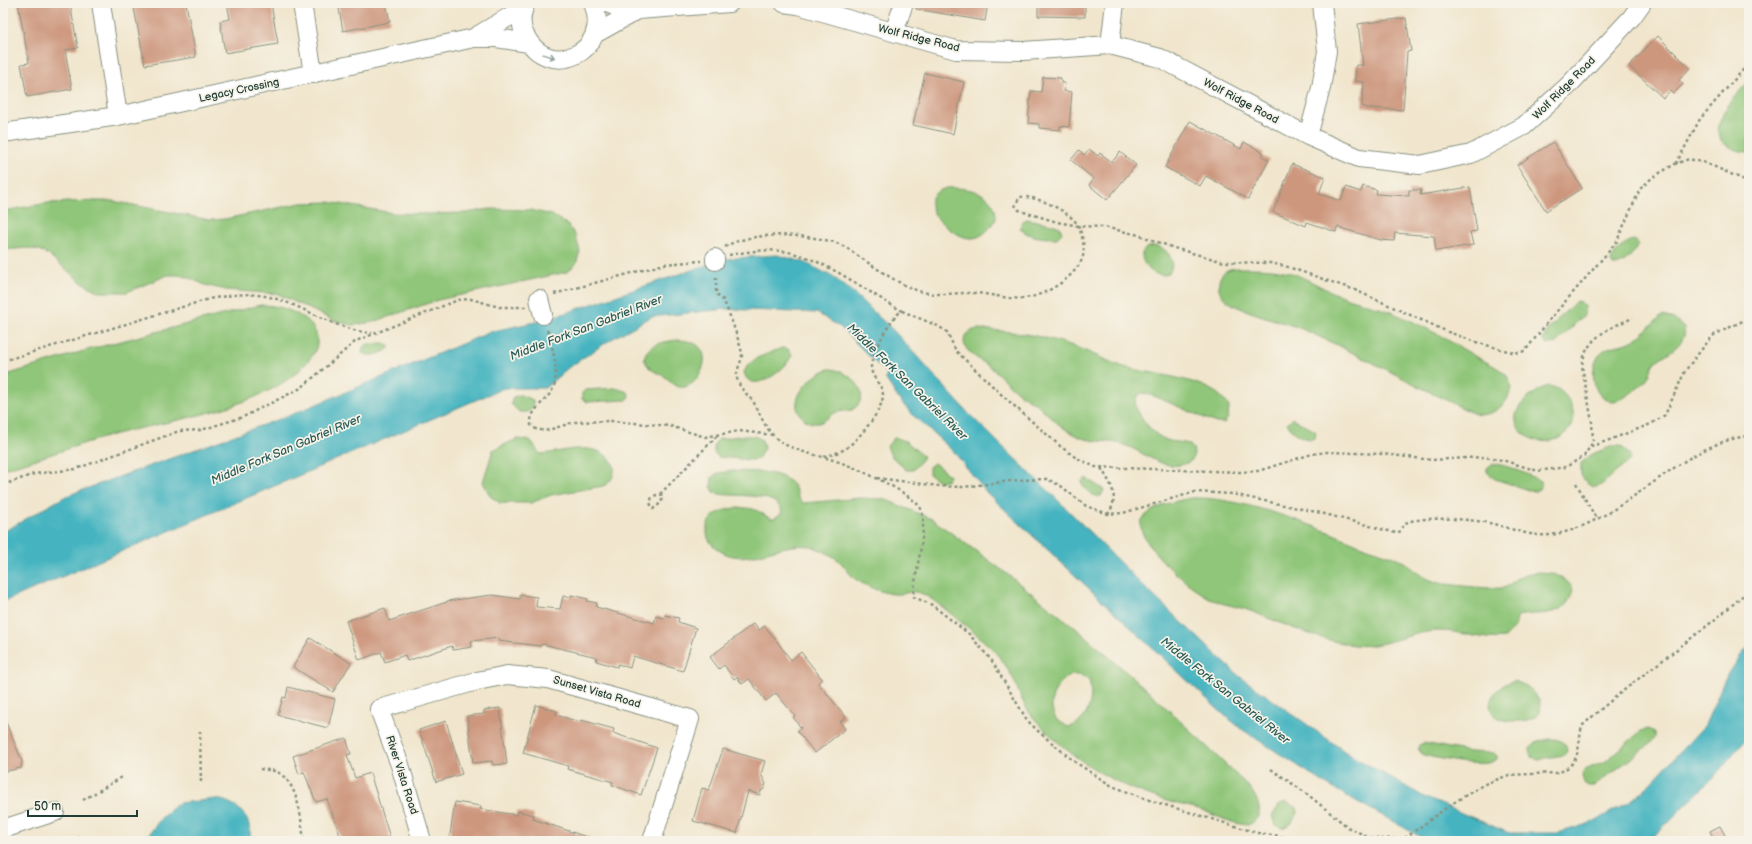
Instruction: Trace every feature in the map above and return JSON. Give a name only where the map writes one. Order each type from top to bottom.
[{"type":"street","points":[[101,3],[118,116]]},
{"type":"street","points":[[302,3],[313,74]]},
{"type":"street","points":[[593,3],[597,16],[595,34]]},
{"type":"street","points":[[607,3],[619,8],[638,10],[730,3]]},
{"type":"street","name":"Wolf Ridge Road","points":[[784,3],[798,5],[956,50],[1023,51],[1110,45],[1160,58],[1308,136],[1359,158],[1420,165],[1471,154],[1524,126],[1568,86],[1632,17],[1642,3]]},
{"type":"street","points":[[894,32],[904,3]]},
{"type":"street","points":[[1110,45],[1115,3]]},
{"type":"street","points":[[1308,136],[1321,88],[1327,51],[1322,3]]},
{"type":"street","name":"Legacy Crossing","points":[[474,38],[525,5]]},
{"type":"street","name":"Legacy Crossing","points":[[525,5],[521,20],[523,32],[528,43],[537,52],[548,57],[560,59],[573,57],[584,50],[592,41],[595,34]]},
{"type":"street","points":[[595,34],[638,10]]},
{"type":"street","name":"Legacy Crossing","points":[[3,133],[118,116],[474,38],[496,38],[528,43]]},
{"type":"street","name":"Sunset Vista Road","points":[[379,709],[477,681],[507,675],[548,679],[690,719],[652,841]]},
{"type":"street","name":"River Vista Road","points":[[379,709],[400,764],[422,841]]},
{"type":"street","points":[[3,829],[55,812]]},
{"type":"path","points":[[1675,164],[1700,119],[1749,63]]},
{"type":"path","points":[[1749,182],[1696,160],[1684,160],[1645,183],[1637,196],[1616,243],[1551,318],[1529,347],[1521,353],[1509,353],[1448,332],[1349,288],[1286,266],[1270,263],[1224,262],[1174,248],[1139,235],[1104,226],[1079,226],[1058,222],[1024,212],[1016,207],[1016,202],[1022,197],[1034,199],[1065,212],[1076,221],[1079,226],[1084,248],[1079,265],[1056,286],[1025,298],[976,293],[944,296],[924,293],[890,278],[839,243],[819,238],[781,236],[749,238],[730,244],[717,256],[716,294],[724,301],[726,311],[741,348],[742,359],[737,372],[740,385],[754,403],[763,424],[773,435],[796,450],[824,457],[850,466],[903,494],[915,503],[922,512],[922,535],[914,597],[932,605],[969,634],[992,661],[1027,720],[1040,733],[1080,766],[1112,786],[1133,795],[1258,833],[1308,840],[1405,838],[1453,803],[1485,784],[1509,775],[1557,773],[1566,768],[1576,757],[1582,726],[1668,655],[1724,612],[1749,590]]},
{"type":"path","points":[[3,361],[209,299],[233,295],[260,295],[276,300],[346,330],[372,333]]},
{"type":"path","points":[[3,485],[40,473],[76,468],[179,432],[201,430],[243,417],[301,388],[349,346],[372,333],[465,298],[499,307],[541,307],[554,354],[555,382],[550,394],[532,416],[530,425],[536,430],[544,432],[576,422],[611,421],[670,426],[705,437],[718,436],[739,431],[773,435]]},
{"type":"path","points":[[824,457],[849,446],[863,431],[879,409],[883,395],[872,373],[871,366],[884,333],[891,322],[902,311],[945,330],[956,351],[1025,415],[1074,457],[1095,467],[1241,472],[1258,471],[1312,454],[1327,452],[1383,454],[1432,460],[1484,457],[1502,460],[1531,470],[1549,471],[1566,467],[1577,462],[1590,448],[1651,424],[1665,415],[1685,371],[1711,338],[1749,318]]},
{"type":"path","points":[[1590,448],[1593,434],[1582,366],[1584,355],[1593,341],[1610,327],[1633,318]]},
{"type":"path","points":[[661,493],[662,502],[653,509],[651,507],[650,499],[654,495],[661,493],[718,436]]},
{"type":"path","points":[[873,477],[939,486],[967,487],[1019,480],[1047,479],[1060,486],[1086,506],[1108,514],[1123,513],[1195,492],[1232,494],[1269,501],[1396,533],[1401,531],[1403,525],[1410,522],[1440,519],[1491,523],[1526,533],[1550,535],[1570,530],[1596,518],[1697,455],[1724,442],[1738,437],[1749,436]]},
{"type":"path","points":[[1101,468],[1114,490],[1114,503],[1108,514]]},
{"type":"path","points":[[1576,483],[1596,518]]},
{"type":"path","points":[[200,731],[201,785]]},
{"type":"path","points":[[260,769],[278,772],[292,789],[299,804],[304,841]]},
{"type":"path","points":[[1271,769],[1307,794],[1348,828],[1371,838]]},
{"type":"path","points":[[83,800],[124,776]]},
{"type":"path","points":[[78,836],[82,841]]},
{"type":"green space","points":[[1749,81],[1749,152],[1745,152],[1730,147],[1721,141],[1717,128],[1728,104]]},
{"type":"green space","points":[[947,188],[972,190],[980,193],[992,203],[995,210],[996,219],[986,232],[976,238],[963,237],[944,225],[932,208],[931,200],[936,193]]},
{"type":"green space","points":[[113,201],[210,220],[225,219],[301,203],[329,202],[393,213],[466,213],[490,209],[530,210],[552,215],[568,225],[575,235],[580,251],[576,264],[567,272],[438,300],[373,322],[353,325],[335,321],[278,294],[226,290],[205,285],[187,277],[178,275],[168,275],[127,292],[99,292],[81,282],[50,256],[39,250],[27,248],[3,250],[3,211],[48,203]]},
{"type":"green space","points":[[1027,219],[1060,227],[1062,233],[1057,238],[1042,237],[1026,233],[1020,227],[1022,221]]},
{"type":"green space","points":[[1634,240],[1638,244],[1631,255],[1625,261],[1617,265],[1613,265],[1611,261],[1617,251],[1623,245]]},
{"type":"green space","points":[[1153,246],[1163,249],[1170,256],[1172,265],[1168,274],[1159,275],[1154,273],[1144,262],[1142,253],[1146,248]]},
{"type":"green space","points":[[1245,268],[1279,270],[1291,273],[1334,293],[1386,310],[1420,325],[1493,365],[1504,373],[1509,380],[1511,388],[1509,395],[1499,408],[1491,413],[1483,415],[1475,414],[1326,340],[1295,327],[1240,308],[1225,299],[1220,291],[1219,282],[1222,274],[1226,271]]},
{"type":"green space","points":[[1576,301],[1581,302],[1585,306],[1584,315],[1556,343],[1546,345],[1543,341],[1544,336],[1551,326]]},
{"type":"green space","points":[[260,305],[289,310],[309,322],[316,334],[317,344],[314,353],[298,371],[277,386],[252,398],[224,408],[116,434],[3,469],[3,376],[87,350]]},
{"type":"green space","points":[[1663,316],[1674,319],[1684,328],[1683,338],[1680,343],[1657,361],[1642,385],[1625,397],[1616,401],[1601,397],[1594,383],[1593,374],[1598,357],[1601,353],[1608,348],[1635,340],[1655,321]]},
{"type":"green space","points":[[978,329],[1013,332],[1036,336],[1077,347],[1121,366],[1196,383],[1210,389],[1221,397],[1229,407],[1228,418],[1224,423],[1216,423],[1154,396],[1142,393],[1137,396],[1135,405],[1144,421],[1153,432],[1164,439],[1185,443],[1193,448],[1194,454],[1192,460],[1174,466],[1156,461],[1130,447],[1121,444],[1084,439],[1064,428],[1038,406],[1013,389],[994,370],[975,357],[966,348],[964,341],[966,335],[971,331]]},
{"type":"green space","points":[[677,340],[692,342],[700,348],[704,356],[704,365],[700,374],[694,382],[687,386],[679,387],[664,376],[652,370],[645,362],[644,358],[649,349],[653,346]]},
{"type":"green space","points":[[383,343],[389,345],[389,348],[383,352],[376,355],[362,353],[363,347],[368,344]]},
{"type":"green space","points":[[782,348],[788,349],[792,354],[789,360],[777,373],[761,381],[754,382],[748,379],[744,372],[748,365],[757,358]]},
{"type":"green space","points":[[829,369],[844,373],[857,384],[861,390],[859,404],[852,410],[834,413],[820,423],[810,422],[802,417],[798,410],[797,403],[799,395],[809,381]]},
{"type":"green space","points":[[1549,386],[1561,391],[1566,396],[1572,408],[1573,420],[1571,426],[1562,436],[1550,441],[1539,441],[1528,437],[1520,430],[1516,420],[1518,409],[1528,398],[1540,389]]},
{"type":"green space","points":[[615,388],[628,392],[629,396],[627,400],[587,402],[582,399],[582,393],[585,390]]},
{"type":"green space","points":[[520,395],[533,400],[533,407],[528,412],[519,412],[511,404],[513,397]]},
{"type":"green space","points":[[1292,418],[1315,431],[1315,438],[1311,439],[1303,437],[1291,429],[1287,423]]},
{"type":"green space","points":[[739,436],[755,436],[762,440],[764,448],[758,459],[752,460],[718,457],[714,453],[714,444],[719,439]]},
{"type":"green space","points":[[895,437],[907,442],[923,456],[913,470],[906,470],[891,456],[887,446]]},
{"type":"green space","points":[[517,439],[530,440],[541,454],[580,449],[598,451],[613,463],[613,476],[609,482],[603,486],[551,495],[531,503],[500,503],[490,496],[483,482],[493,450]]},
{"type":"green space","points":[[1613,446],[1621,446],[1630,455],[1630,460],[1600,486],[1594,487],[1586,483],[1581,475],[1581,463],[1592,454]]},
{"type":"green space","points":[[934,463],[949,475],[947,481],[939,481],[929,474],[929,467]]},
{"type":"green space","points":[[1492,464],[1510,467],[1531,476],[1541,482],[1541,488],[1534,492],[1495,479],[1487,472],[1487,468]]},
{"type":"green space","points":[[732,471],[765,472],[781,476],[795,487],[798,498],[804,503],[860,498],[884,499],[932,519],[1002,570],[1077,629],[1155,697],[1249,787],[1258,802],[1259,808],[1259,813],[1254,822],[1248,825],[1229,821],[1199,809],[1163,800],[1135,790],[1102,774],[1072,754],[1058,743],[1029,712],[1009,671],[990,647],[944,608],[925,595],[915,592],[894,594],[874,589],[860,582],[850,574],[836,558],[813,547],[801,545],[751,556],[739,557],[727,554],[716,548],[712,545],[707,532],[711,519],[716,514],[731,509],[746,508],[756,510],[773,519],[782,513],[779,506],[773,501],[764,498],[715,493],[711,487],[712,477],[718,473]],"holes":[[[1071,675],[1081,675],[1089,680],[1091,694],[1090,702],[1088,709],[1081,720],[1075,725],[1068,727],[1056,719],[1053,713],[1052,700],[1060,683]]]},
{"type":"green space","points":[[1086,478],[1104,490],[1101,496],[1095,496],[1084,487],[1081,482]]},
{"type":"green space","points":[[1191,498],[1232,502],[1300,521],[1397,558],[1420,574],[1436,582],[1502,588],[1526,574],[1541,572],[1557,575],[1569,584],[1573,590],[1569,600],[1558,610],[1518,616],[1514,628],[1505,638],[1496,639],[1454,632],[1437,631],[1416,634],[1376,645],[1365,646],[1340,643],[1298,630],[1245,609],[1216,601],[1195,588],[1168,567],[1147,542],[1142,531],[1141,521],[1145,516],[1157,508]]},
{"type":"green space","points":[[1515,681],[1528,687],[1540,701],[1539,714],[1535,717],[1523,721],[1509,721],[1493,714],[1490,703],[1495,692],[1505,684]]},
{"type":"green space","points":[[1648,729],[1653,732],[1655,737],[1649,745],[1594,786],[1588,786],[1584,783],[1582,775],[1585,770],[1606,761],[1641,731]]},
{"type":"green space","points":[[1550,739],[1559,740],[1565,745],[1567,751],[1564,755],[1539,759],[1532,757],[1529,751],[1533,745]]},
{"type":"green space","points":[[1424,743],[1470,752],[1494,753],[1497,756],[1497,759],[1492,762],[1473,763],[1423,755],[1418,749],[1419,745]]},
{"type":"green space","points":[[1286,802],[1297,808],[1298,813],[1291,824],[1282,828],[1275,825],[1272,816],[1280,804]]},
{"type":"water","name":"Middle Fork San Gabriel River","points":[[777,255],[804,262],[833,277],[850,290],[894,331],[969,414],[1065,507],[1142,585],[1239,676],[1347,753],[1426,798],[1509,833],[1558,833],[1591,823],[1629,802],[1644,790],[1705,725],[1724,681],[1741,655],[1749,647],[1749,735],[1713,778],[1654,836],[1647,841],[1428,841],[1329,786],[1243,730],[1223,714],[987,493],[954,452],[915,417],[900,401],[885,378],[887,374],[840,327],[817,313],[726,309],[651,317],[610,340],[568,368],[545,388],[504,388],[3,602],[3,532],[66,496],[288,416],[493,331],[545,320],[724,259]]},
{"type":"water","points":[[216,799],[231,804],[242,812],[249,825],[250,841],[144,841],[162,817],[179,803]]},
{"type":"building","points":[[18,3],[70,3],[78,48],[65,50],[72,89],[27,97],[21,64],[29,63]]},
{"type":"building","points":[[133,3],[186,3],[196,57],[145,65]]},
{"type":"building","points":[[227,3],[271,3],[278,44],[225,53],[220,21],[230,19]]},
{"type":"building","points":[[338,3],[386,3],[390,22],[343,31]]},
{"type":"building","points":[[916,3],[988,3],[985,21],[916,9]]},
{"type":"building","points":[[1038,3],[1085,3],[1085,17],[1038,16]]},
{"type":"building","points":[[1406,18],[1411,51],[1407,52],[1403,110],[1368,108],[1362,106],[1364,82],[1355,81],[1356,65],[1363,65],[1358,24]]},
{"type":"building","points":[[1658,36],[1690,68],[1679,80],[1683,84],[1673,94],[1670,91],[1663,98],[1629,66]]},
{"type":"building","points":[[925,73],[964,82],[953,134],[913,125]]},
{"type":"building","points":[[1043,77],[1061,78],[1061,83],[1065,83],[1064,91],[1072,92],[1069,127],[1060,126],[1060,130],[1039,128],[1039,124],[1028,123],[1031,91],[1041,92]]},
{"type":"building","points":[[1190,121],[1241,149],[1244,142],[1264,153],[1262,156],[1269,160],[1248,199],[1206,176],[1200,186],[1165,167]]},
{"type":"building","points":[[1553,142],[1582,188],[1546,211],[1517,165]]},
{"type":"building","points":[[1089,149],[1098,156],[1100,153],[1112,162],[1120,152],[1136,165],[1107,200],[1089,185],[1094,179],[1071,160],[1079,150],[1084,155]]},
{"type":"building","points":[[1292,164],[1325,177],[1319,194],[1341,201],[1346,187],[1361,192],[1363,186],[1377,190],[1376,194],[1409,196],[1409,190],[1421,190],[1420,195],[1470,187],[1477,231],[1470,232],[1473,245],[1436,251],[1434,236],[1395,233],[1394,241],[1381,240],[1337,227],[1336,232],[1307,222],[1306,226],[1273,212]]},
{"type":"building","points":[[492,595],[520,599],[520,595],[537,597],[536,607],[560,609],[563,596],[571,598],[571,595],[597,603],[596,607],[654,623],[656,616],[664,618],[665,615],[679,618],[678,622],[696,628],[683,671],[633,656],[630,668],[618,664],[617,667],[596,661],[597,657],[542,644],[541,646],[498,641],[499,638],[471,641],[472,647],[453,650],[452,646],[407,661],[405,655],[385,662],[381,652],[359,660],[346,621],[385,608],[389,621],[447,601]]},
{"type":"building","points":[[754,623],[759,630],[765,626],[791,660],[801,652],[822,679],[818,683],[846,717],[840,722],[845,729],[815,753],[797,731],[801,728],[793,717],[795,716],[776,693],[766,701],[749,679],[742,684],[737,677],[734,679],[724,665],[719,669],[710,657]]},
{"type":"building","points":[[310,638],[351,663],[333,692],[293,667]]},
{"type":"building","points":[[288,687],[335,699],[328,728],[278,715],[283,697],[286,698]]},
{"type":"building","points":[[536,705],[557,711],[556,715],[614,729],[613,733],[657,748],[641,795],[612,785],[613,782],[567,769],[568,766],[523,753]]},
{"type":"building","points":[[500,708],[507,764],[493,765],[492,761],[473,763],[467,716],[484,714],[484,710]]},
{"type":"building","points":[[3,715],[22,761],[21,768],[3,772]]},
{"type":"building","points":[[446,721],[462,774],[436,782],[419,730]]},
{"type":"building","points":[[346,738],[351,754],[347,755],[355,778],[370,773],[391,841],[342,841],[327,799],[316,802],[304,772],[299,774],[293,756]]},
{"type":"building","points":[[723,749],[765,761],[761,774],[766,784],[760,795],[748,791],[737,833],[693,821],[702,788],[709,790]]},
{"type":"building","points":[[455,802],[481,806],[480,809],[516,815],[517,811],[534,815],[533,819],[593,839],[593,841],[449,841]]},
{"type":"building","points":[[1720,826],[1728,841],[1715,841],[1710,831]]}]
